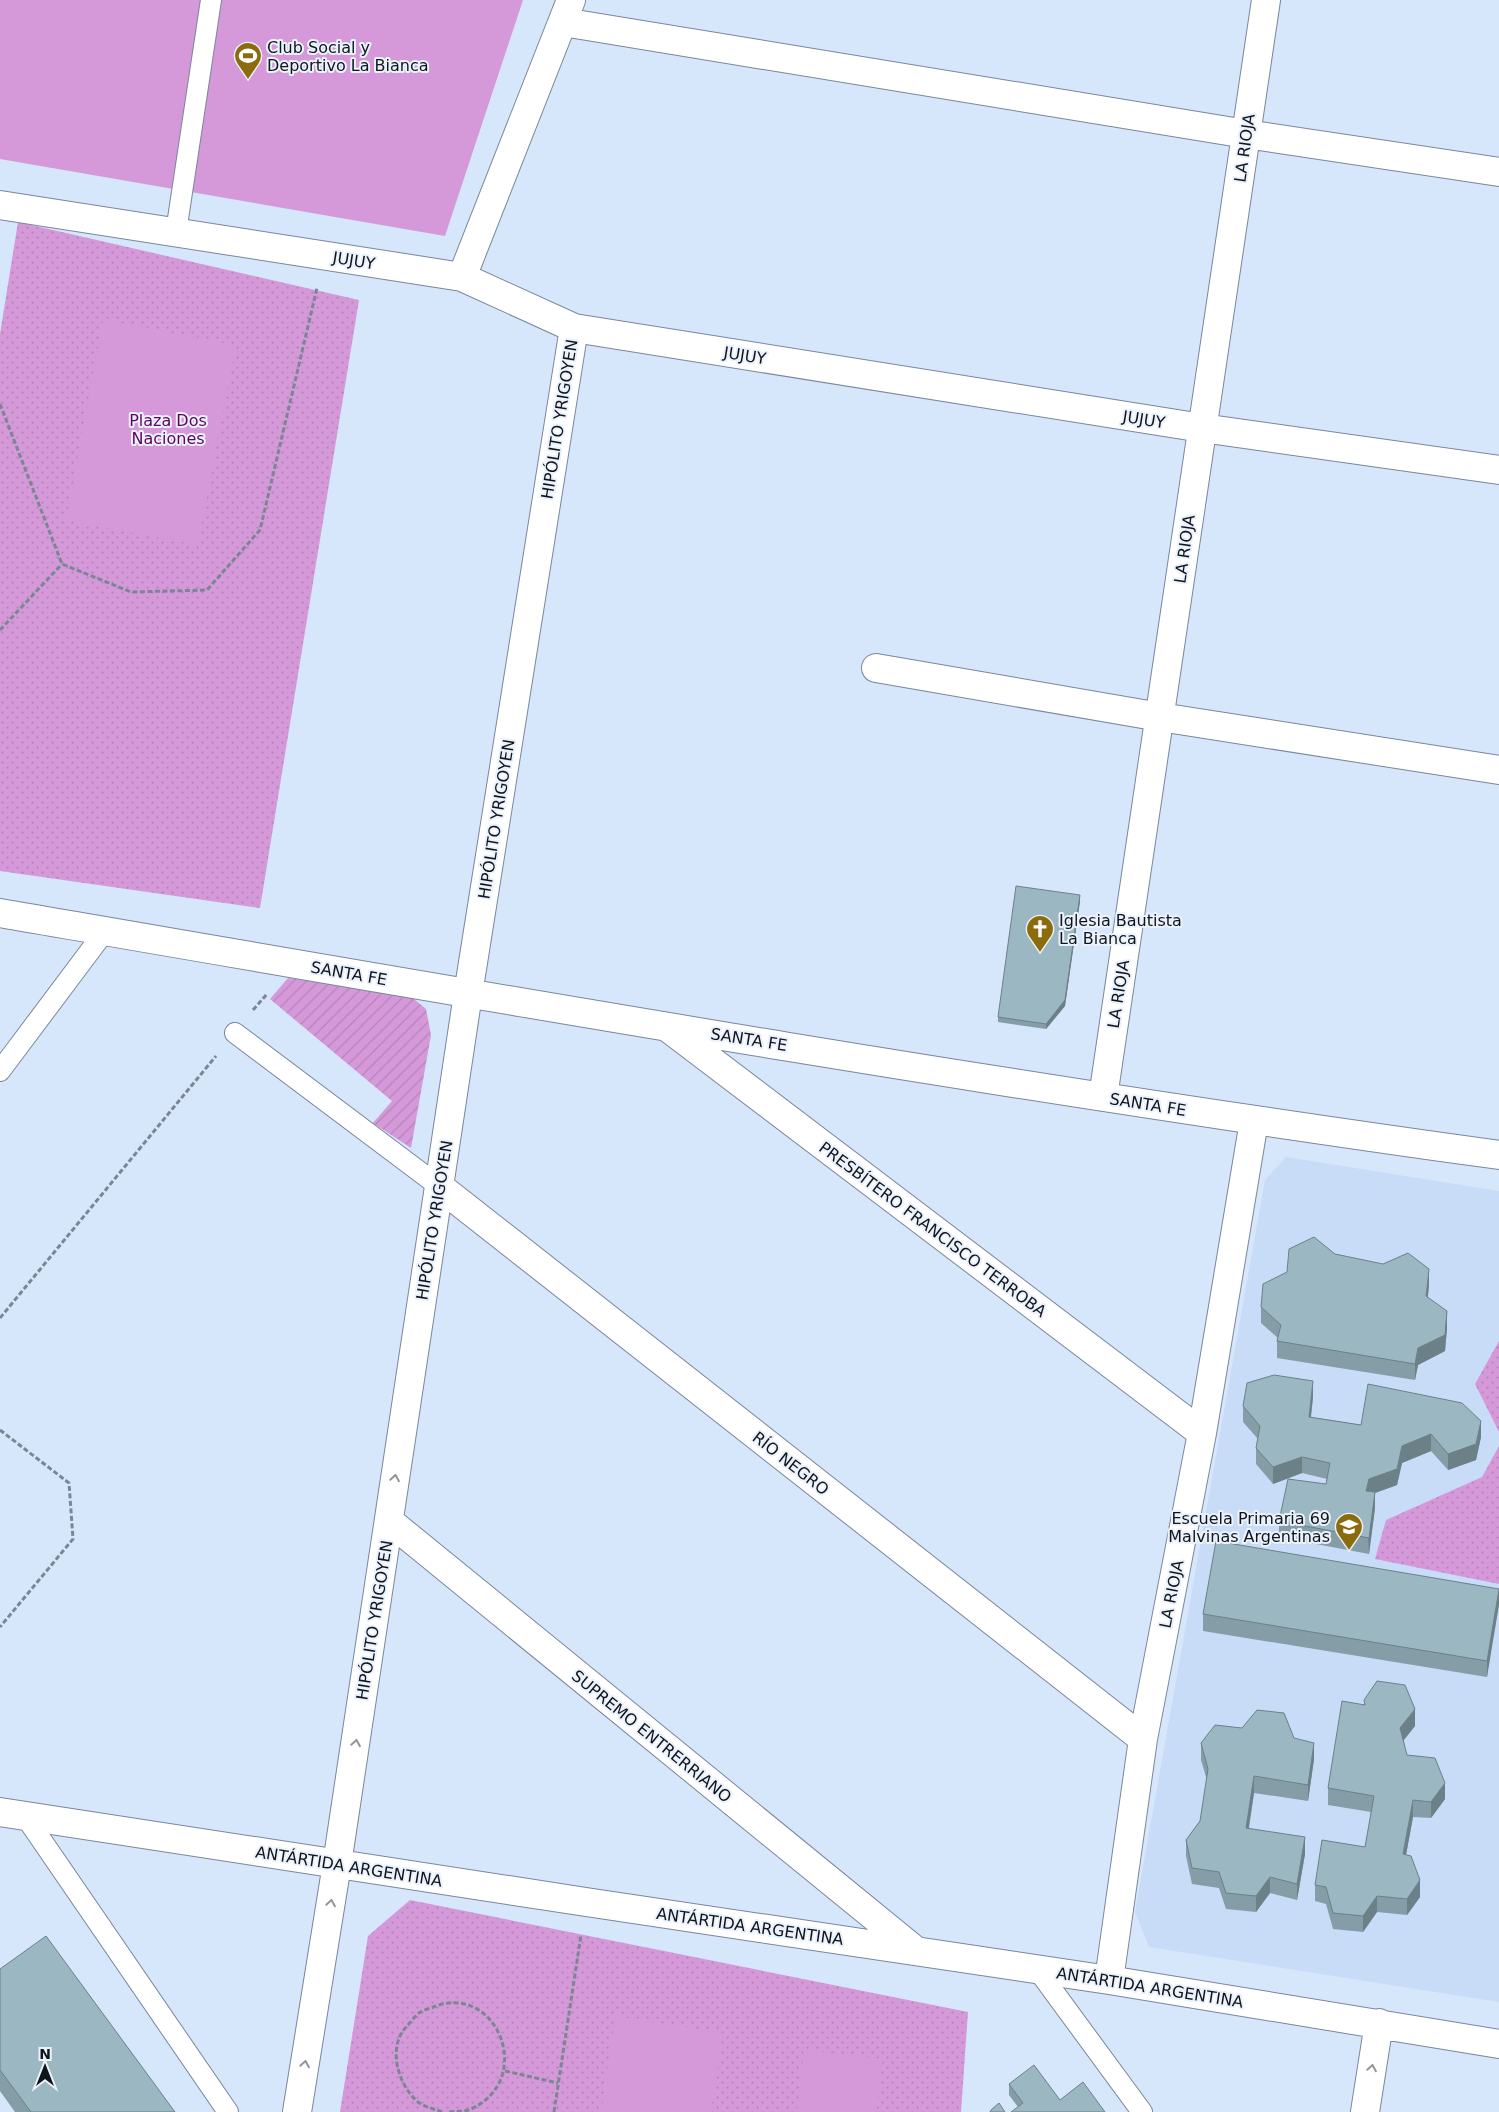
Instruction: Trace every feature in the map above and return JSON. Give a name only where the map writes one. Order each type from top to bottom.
[{"type":"street","name":"LA RIOJA","points":[[1103,1097],[1266,0]]},
{"type":"street","points":[[462,277],[567,11],[1246,134],[1499,172]]},
{"type":"street","name":"JUJUY","points":[[0,208],[176,232],[462,277],[574,328],[1202,428],[1499,470]]},
{"type":"street","name":"HIPÓLITO YRIGOYEN","points":[[297,2112],[337,1864],[468,994],[574,328]]},
{"type":"street","points":[[876,668],[1160,717],[1499,770]]},
{"type":"street","name":"SANTA FE","points":[[0,913],[468,994],[1103,1097],[1254,1121],[1499,1155]]},
{"type":"street","name":"PRESBÍTERO FRANCISCO TERROBA","points":[[664,1025],[1202,1433]]},
{"type":"street","name":"LA RIOJA","points":[[1109,1980],[1143,1740],[1202,1433],[1254,1121]]},
{"type":"street","name":"RÍO NEGRO","points":[[440,1186],[1143,1740]]},
{"type":"street","name":"SUPREMO ENTRERRIANO","points":[[389,1521],[916,1951]]},
{"type":"street","name":"ANTÁRTIDA ARGENTINA","points":[[12,1814],[1038,1969],[1499,2044]]},
{"type":"street","points":[[1365,2112],[1379,2023]]},
{"type":"lane","points":[[176,232],[211,0]]},
{"type":"lane","points":[[0,1071],[105,931]]},
{"type":"lane","points":[[235,1033],[440,1186]]},
{"type":"lane","points":[[12,1814],[228,2112]]},
{"type":"lane","points":[[1038,1969],[1142,2112]]},
{"type":"path","points":[[0,404],[62,564],[131,592],[207,590],[260,530],[324,255]]},
{"type":"path","points":[[0,630],[62,564]]},
{"type":"path","points":[[0,1318],[292,964]]},
{"type":"path","points":[[0,1430],[69,1483],[73,1539],[0,1627]]},
{"type":"path","points":[[554,2112],[586,1902]]},
{"type":"path","points":[[442,2112],[419,2102],[402,2083],[396,2057],[402,2032],[420,2012],[445,2003],[471,2006],[486,2016],[493,2021],[505,2045],[505,2071],[492,2095],[470,2109],[448,2112]]},
{"type":"path","points":[[505,2071],[558,2083]]},
{"type":"shaded area","name":"Escuela Primaria 69 Malvinas Argentinas","points":[[1286,1157],[1499,1191],[1499,2002],[1149,1947],[1135,1912],[1265,1180]]},
{"type":"green space","name":"Club Social y Deportivo La Bianca","points":[[0,0],[523,0],[445,236],[0,159]]},
{"type":"green space","name":"Plaza Dos Naciones","points":[[18,222],[359,300],[260,908],[0,871],[0,334]]},
{"type":"green space","points":[[103,320],[236,345],[198,545],[66,520]]},
{"type":"green space","points":[[288,978],[409,995],[426,1009],[431,1035],[411,1148],[373,1123],[392,1101],[270,999]]},
{"type":"green space","points":[[1499,1341],[1499,1432],[1475,1384]]},
{"type":"green space","points":[[1499,1446],[1499,1584],[1375,1559],[1386,1520],[1482,1477]]},
{"type":"green space","points":[[410,1900],[968,2012],[961,2112],[340,2112],[368,1936]]},
{"type":"green space","points":[[615,2016],[723,2033],[711,2112],[601,2112]]},
{"type":"green space","points":[[804,2050],[883,2059],[876,2112],[797,2112]]},
{"type":"building","name":"Iglesia Bautista La Bianca","points":[[1016,886],[1080,895],[1065,1000],[1046,1024],[998,1017]]},
{"type":"building","points":[[1314,1237],[1335,1254],[1383,1264],[1408,1253],[1429,1269],[1426,1296],[1447,1311],[1445,1335],[1418,1348],[1415,1364],[1277,1341],[1281,1325],[1261,1307],[1263,1284],[1287,1272],[1289,1249]]},
{"type":"building","points":[[1274,1375],[1313,1381],[1309,1417],[1361,1425],[1368,1384],[1462,1403],[1481,1421],[1476,1444],[1448,1454],[1431,1434],[1402,1446],[1397,1469],[1369,1479],[1366,1491],[1375,1492],[1369,1538],[1279,1521],[1288,1479],[1326,1484],[1330,1463],[1302,1457],[1273,1467],[1256,1448],[1260,1426],[1243,1406],[1247,1383]]},
{"type":"building","points":[[1216,1541],[1499,1589],[1487,1661],[1203,1614]]},
{"type":"building","points":[[1377,1681],[1405,1685],[1415,1709],[1400,1728],[1407,1755],[1435,1758],[1445,1783],[1431,1802],[1413,1800],[1403,1854],[1411,1856],[1420,1880],[1407,1899],[1377,1896],[1363,1916],[1333,1913],[1326,1887],[1315,1885],[1322,1840],[1365,1847],[1374,1796],[1328,1788],[1342,1701],[1365,1705],[1364,1700]]},
{"type":"building","points":[[1257,1710],[1284,1713],[1294,1738],[1314,1743],[1308,1785],[1254,1776],[1246,1828],[1305,1837],[1297,1884],[1270,1877],[1256,1896],[1226,1893],[1219,1872],[1192,1868],[1186,1840],[1200,1821],[1208,1769],[1201,1743],[1215,1725],[1242,1728]]},
{"type":"building","points":[[46,1936],[175,2112],[31,2112],[0,2070],[0,1969]]},
{"type":"building","points":[[1034,2065],[1060,2100],[1083,2082],[1105,2112],[1011,2112],[1023,2103],[1009,2084]]},
{"type":"building","points":[[999,2103],[1005,2112],[990,2112],[991,2110]]},
{"type":"place","name":"Club Social y Deportivo La Bianca","points":[[248,80]]},
{"type":"place","name":"Iglesia Bautista La Bianca","points":[[1040,953]]},
{"type":"place","name":"Escuela Primaria 69 Malvinas Argentinas","points":[[1349,1551]]}]
